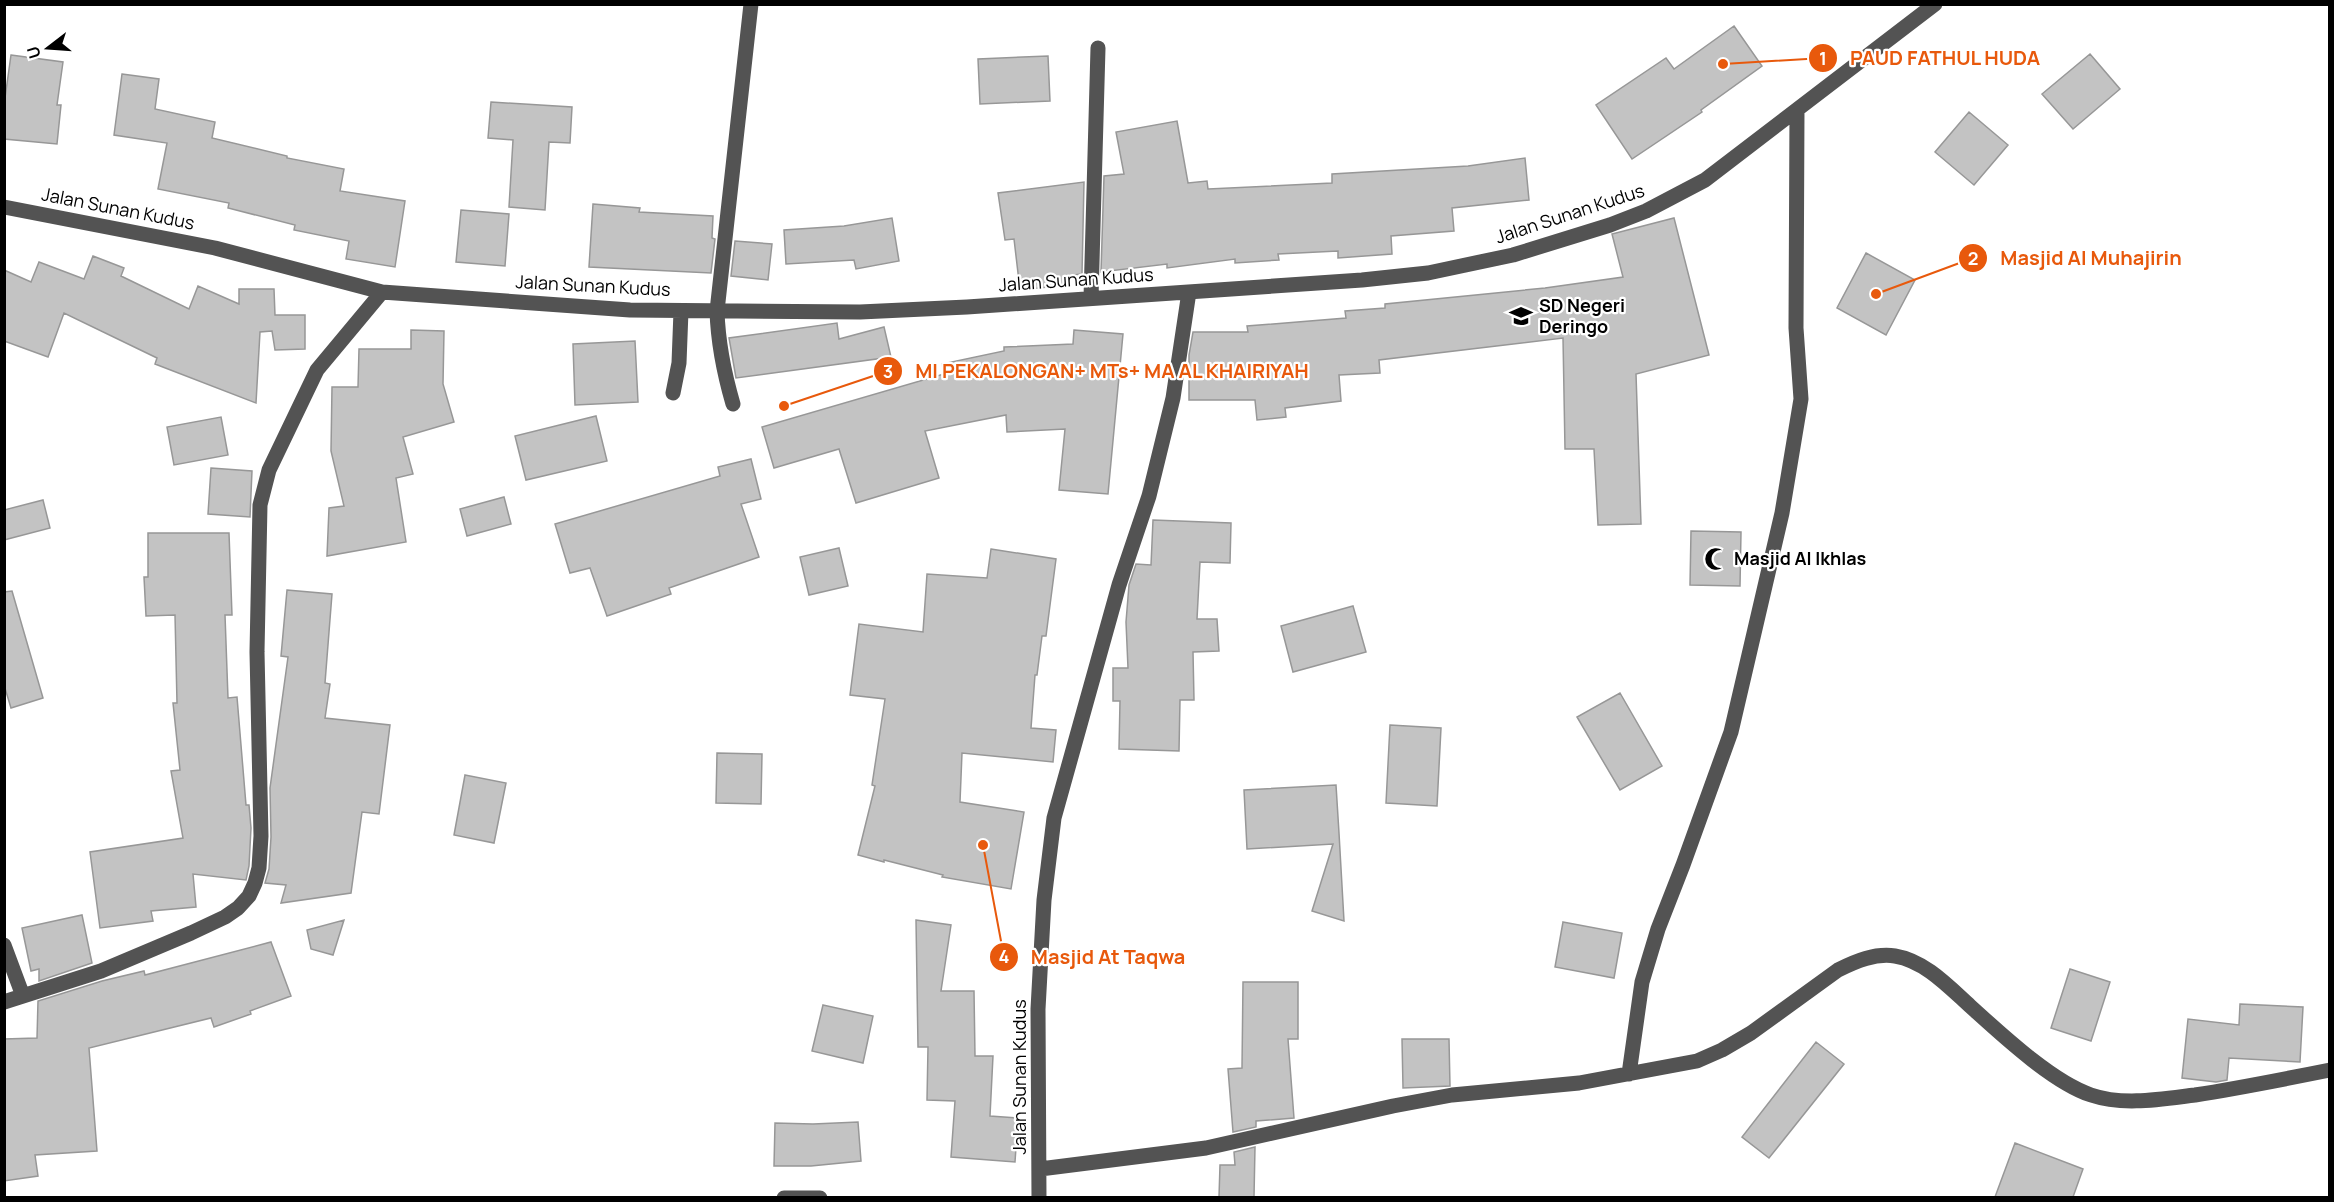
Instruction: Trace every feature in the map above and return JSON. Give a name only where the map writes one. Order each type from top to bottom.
[{"type":"street","points":[[733,404],[718,337],[717,310],[751,4]]},
{"type":"street","name":"Jalan Sunan Kudus","points":[[4,207],[215,248],[382,292],[630,310],[860,312],[967,307],[1362,280],[1467,266],[1544,246],[1610,225],[1676,197],[1705,180],[1935,4]]},
{"type":"street","points":[[1091,298],[1098,48]]},
{"type":"street","points":[[1629,1074],[1642,982],[1658,929],[1731,732],[1782,513],[1801,399],[1796,328],[1797,110]]},
{"type":"street","points":[[4,1002],[101,971],[191,933],[238,908],[249,896],[255,884],[261,836],[257,664],[260,505],[268,470],[316,370],[382,292]]},
{"type":"street","name":"Jalan Sunan Kudus","points":[[1039,1197],[1038,1009],[1044,900],[1054,818],[1119,585],[1149,496],[1173,398],[1189,292]]},
{"type":"street","points":[[673,393],[679,363],[681,311]]},
{"type":"street","points":[[4,945],[23,996]]},
{"type":"street","points":[[1040,1169],[1206,1148],[1452,1095],[1579,1083],[1697,1061],[1722,1050],[1768,1022],[1838,970],[1853,962],[1882,956],[1908,960],[1928,970],[2010,1041],[2068,1085],[2091,1095],[2123,1100],[2166,1099],[2249,1087],[2330,1070]]},
{"type":"street","points":[[784,1197],[820,1197]]},
{"type":"building","points":[[1734,26],[1762,66],[1701,110],[1702,112],[1632,159],[1596,105],[1666,58],[1674,69]]},
{"type":"building","points":[[2090,54],[2120,89],[2073,129],[2042,94]]},
{"type":"building","points":[[11,55],[63,62],[57,105],[61,105],[57,144],[4,139],[4,105]]},
{"type":"building","points":[[1048,56],[1050,101],[980,104],[978,59]]},
{"type":"building","points":[[122,74],[159,79],[155,109],[215,122],[212,138],[287,156],[287,158],[344,169],[340,191],[405,201],[395,267],[346,259],[349,241],[294,230],[295,225],[228,208],[229,203],[158,189],[167,143],[114,135]]},
{"type":"building","points":[[491,102],[572,107],[570,143],[549,142],[545,210],[509,207],[513,140],[488,138]]},
{"type":"building","points":[[1969,112],[2008,145],[1974,185],[1935,152]]},
{"type":"building","points":[[1177,121],[1188,183],[1207,181],[1208,189],[1332,183],[1332,174],[1468,166],[1525,158],[1529,200],[1452,208],[1454,231],[1391,236],[1392,254],[1338,258],[1338,251],[1278,254],[1279,260],[1235,263],[1235,259],[1167,268],[1167,264],[1101,272],[1104,176],[1124,174],[1116,132]]},
{"type":"building","points":[[1084,182],[1082,274],[1065,276],[1067,285],[1020,290],[1014,239],[1005,240],[998,193]]},
{"type":"building","points":[[593,204],[640,208],[639,212],[713,216],[712,238],[715,239],[711,273],[589,267]]},
{"type":"building","points":[[461,210],[509,214],[505,266],[456,262]]},
{"type":"building","points":[[892,218],[899,261],[856,269],[854,260],[786,264],[784,230],[844,226]]},
{"type":"building","points":[[1674,218],[1709,355],[1636,374],[1641,524],[1598,525],[1594,449],[1565,449],[1563,338],[1379,360],[1380,373],[1339,375],[1341,401],[1285,408],[1286,417],[1257,420],[1255,400],[1189,400],[1189,355],[1193,332],[1248,332],[1247,326],[1346,318],[1345,311],[1385,308],[1385,304],[1545,288],[1623,277],[1612,234]]},
{"type":"building","points":[[735,241],[772,244],[768,280],[731,276]]},
{"type":"building","points":[[1866,253],[1915,280],[1886,335],[1837,308]]},
{"type":"building","points":[[93,256],[124,268],[121,276],[189,309],[198,286],[239,304],[239,289],[274,289],[275,315],[305,315],[305,349],[275,350],[272,331],[260,332],[256,403],[155,364],[157,358],[64,313],[48,357],[4,341],[4,270],[31,282],[39,262],[84,279]]},
{"type":"building","points":[[837,323],[839,339],[884,327],[891,357],[736,378],[729,338]]},
{"type":"building","points":[[411,330],[444,331],[443,384],[454,422],[403,437],[413,474],[396,478],[406,542],[327,556],[329,508],[344,506],[331,451],[332,387],[358,387],[359,349],[411,349]]},
{"type":"building","points":[[1074,330],[1123,334],[1108,494],[1059,490],[1065,429],[1007,432],[1006,415],[925,431],[939,478],[856,503],[839,449],[774,468],[762,427],[944,374],[942,364],[1004,351],[1004,347],[1073,344]]},
{"type":"building","points":[[635,341],[638,402],[575,405],[573,344]]},
{"type":"building","points":[[596,416],[607,461],[526,480],[515,436]]},
{"type":"building","points":[[221,417],[228,455],[174,465],[167,427]]},
{"type":"building","points":[[751,459],[761,499],[741,504],[759,557],[669,588],[671,594],[607,616],[590,568],[570,573],[555,524],[720,476],[718,467]]},
{"type":"building","points":[[211,468],[252,471],[250,517],[208,514]]},
{"type":"building","points":[[504,497],[511,524],[467,536],[460,509]]},
{"type":"building","points":[[43,500],[50,528],[4,540],[4,510]]},
{"type":"building","points":[[1153,520],[1231,523],[1230,563],[1200,562],[1197,619],[1217,619],[1219,651],[1193,652],[1194,700],[1180,700],[1179,751],[1119,749],[1120,701],[1113,701],[1113,668],[1128,668],[1126,622],[1129,585],[1136,564],[1151,565]]},
{"type":"building","name":"Masjid Al Ikhlas","points":[[1691,531],[1741,532],[1740,586],[1690,585]]},
{"type":"building","points":[[148,533],[229,533],[232,615],[225,615],[228,698],[237,697],[246,805],[249,805],[251,828],[249,866],[246,880],[193,874],[196,907],[151,911],[153,921],[100,928],[90,852],[183,838],[171,771],[180,770],[173,703],[177,703],[175,615],[146,616],[144,577],[148,577]]},
{"type":"building","points":[[839,548],[848,586],[809,595],[800,557]]},
{"type":"building","points":[[991,549],[1056,559],[1046,636],[1042,636],[1037,675],[1035,675],[1031,728],[1056,730],[1053,762],[962,753],[960,802],[1024,812],[1011,889],[942,877],[943,875],[858,855],[875,786],[872,785],[885,699],[850,695],[859,624],[923,632],[927,574],[987,578]]},
{"type":"building","points":[[287,590],[332,594],[325,683],[330,684],[325,718],[390,725],[379,814],[362,812],[351,893],[281,903],[286,885],[265,883],[269,869],[271,837],[270,788],[288,657],[281,656]]},
{"type":"building","points":[[12,591],[43,698],[11,708],[4,685],[4,592]]},
{"type":"building","points":[[1353,606],[1366,652],[1293,672],[1281,626]]},
{"type":"building","points":[[1620,693],[1662,766],[1620,790],[1577,717]]},
{"type":"building","points":[[1390,725],[1441,728],[1437,806],[1386,803]]},
{"type":"building","points":[[717,753],[762,754],[761,804],[716,803]]},
{"type":"building","points":[[465,775],[506,783],[494,843],[454,835]]},
{"type":"building","points":[[1336,785],[1344,921],[1312,911],[1333,844],[1247,849],[1244,790]]},
{"type":"building","points":[[82,915],[92,963],[39,981],[39,969],[31,971],[22,928]]},
{"type":"building","points":[[344,920],[333,955],[311,949],[307,930]]},
{"type":"building","points":[[916,920],[951,925],[941,991],[974,991],[975,1056],[993,1056],[990,1116],[1018,1118],[1015,1162],[951,1157],[955,1101],[927,1100],[928,1047],[918,1047]]},
{"type":"building","points":[[1563,922],[1622,933],[1614,978],[1555,967]]},
{"type":"building","points":[[271,942],[291,996],[214,1027],[211,1018],[89,1048],[97,1151],[35,1155],[38,1176],[4,1181],[4,1039],[37,1038],[38,1001],[102,981],[144,971],[145,975]]},
{"type":"building","points":[[2070,969],[2110,982],[2091,1041],[2051,1028]]},
{"type":"building","points":[[1243,982],[1298,982],[1298,1039],[1288,1039],[1294,1118],[1256,1121],[1256,1127],[1233,1132],[1228,1069],[1242,1068]]},
{"type":"building","points":[[2240,1004],[2303,1007],[2300,1062],[2229,1058],[2227,1080],[2216,1082],[2182,1078],[2188,1019],[2239,1025]]},
{"type":"building","points":[[823,1005],[873,1016],[863,1063],[812,1051]]},
{"type":"building","points":[[1402,1039],[1449,1039],[1450,1086],[1403,1088]]},
{"type":"building","points":[[1816,1042],[1844,1064],[1769,1158],[1742,1137]]},
{"type":"building","points":[[858,1122],[861,1161],[811,1166],[774,1166],[775,1123]]},
{"type":"building","points":[[2015,1143],[2083,1169],[2073,1197],[1995,1197]]},
{"type":"building","points":[[1255,1147],[1254,1197],[1219,1197],[1220,1165],[1235,1165],[1234,1152]]},
{"type":"place","name":"PAUD FATHUL HUDA","points":[[1723,64]]},
{"type":"place","name":"Masjid Al Muhajirin","points":[[1876,294]]},
{"type":"place","name":"SD Negeri Deringo","points":[[1521,316]]},
{"type":"place","name":"MI PEKALONGAN+ MTs+ MA AL KHAIRIYAH","points":[[784,406]]},
{"type":"place","name":"Masjid Al Ikhlas","points":[[1716,559]]},
{"type":"place","name":"Masjid At Taqwa","points":[[983,845]]}]
